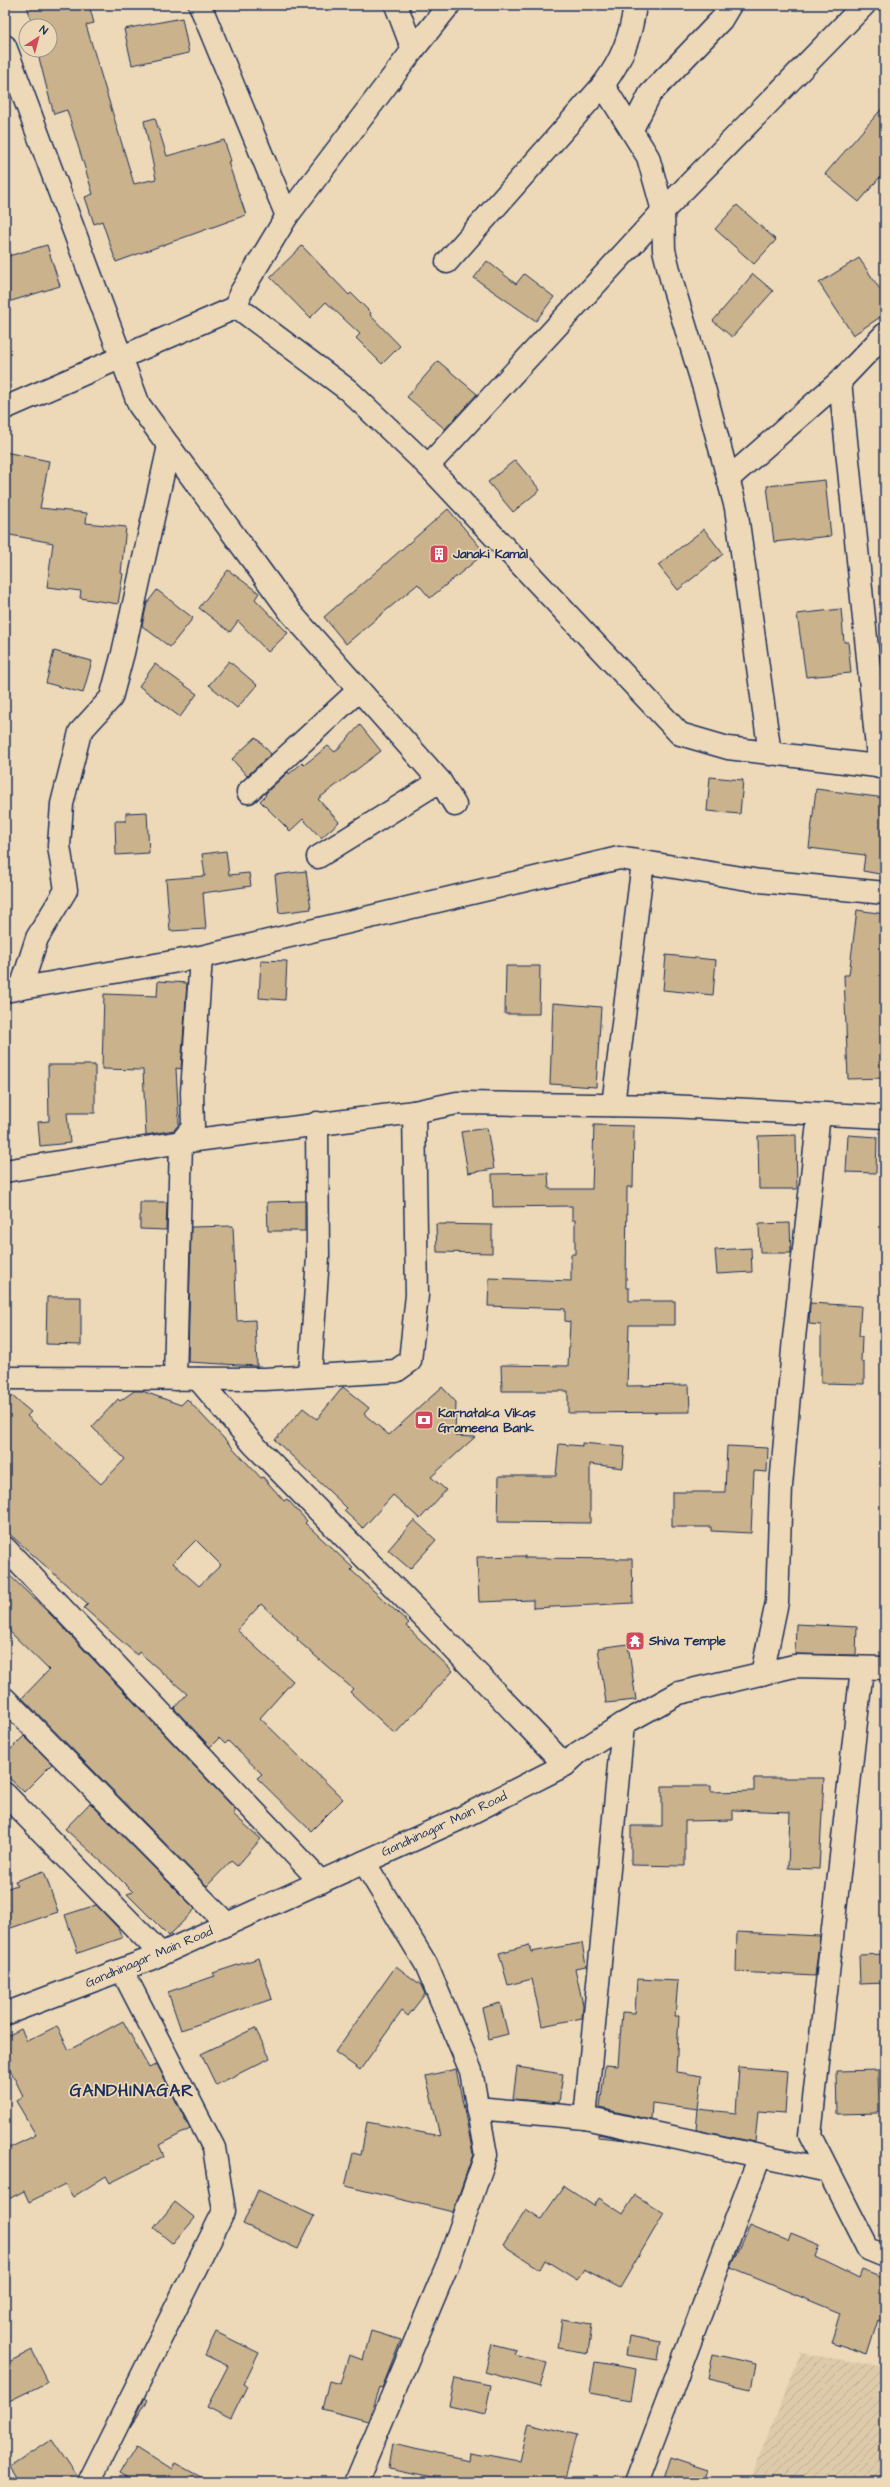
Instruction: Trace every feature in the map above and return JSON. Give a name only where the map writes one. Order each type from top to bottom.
[{"type":"street","points":[[200,5],[287,216]]},
{"type":"street","points":[[396,5],[414,50]]},
{"type":"street","points":[[237,307],[240,294],[287,216],[449,5]]},
{"type":"street","points":[[447,262],[603,85],[616,67],[627,45],[635,5]]},
{"type":"street","points":[[632,129],[650,94],[721,20],[730,5]]},
{"type":"street","points":[[428,466],[663,211],[864,5]]},
{"type":"street","points":[[5,46],[139,405],[291,613],[440,781],[455,805]]},
{"type":"street","points":[[603,85],[632,129],[648,157],[663,211],[664,250],[671,279],[704,388],[736,508],[770,754]]},
{"type":"street","points":[[5,408],[121,356],[237,307]]},
{"type":"street","points":[[237,307],[348,390],[428,466],[680,734],[728,748],[882,767],[840,381]]},
{"type":"street","points":[[728,479],[840,381],[885,334]]},
{"type":"street","points":[[13,989],[37,938],[66,890],[59,846],[62,804],[80,732],[111,698],[123,654],[169,446]]},
{"type":"street","points":[[248,792],[359,690]]},
{"type":"street","points":[[318,857],[440,781]]},
{"type":"street","points":[[13,989],[201,957],[619,858],[760,880],[885,893]]},
{"type":"street","points":[[613,1105],[643,862]]},
{"type":"street","points":[[175,1379],[180,1142],[192,1126],[192,1092],[201,957]]},
{"type":"street","points":[[5,1171],[180,1142],[317,1123],[414,1112],[457,1102],[613,1105],[885,1117]]},
{"type":"street","points":[[5,1378],[265,1379],[396,1371],[410,1361],[416,1295],[414,1112]]},
{"type":"street","points":[[762,1674],[777,1602],[780,1486],[794,1338],[819,1114]]},
{"type":"street","points":[[310,1376],[318,1256],[317,1123]]},
{"type":"street","points":[[198,1379],[253,1444],[432,1626],[565,1765]]},
{"type":"street","points":[[5,1548],[321,1882]]},
{"type":"street","name":"Gandhinagar Main Road","points":[[5,2014],[161,1954],[458,1820],[565,1765],[578,1753],[623,1724],[679,1693],[794,1666],[885,1668]]},
{"type":"street","points":[[862,1668],[810,2135],[868,2249],[885,2256]]},
{"type":"street","points":[[5,1699],[227,1924]]},
{"type":"street","points":[[584,2118],[623,1724]]},
{"type":"street","points":[[5,1794],[161,1954]]},
{"type":"street","points":[[356,2482],[449,2261],[486,2155],[471,2071],[426,1964],[364,1862]]},
{"type":"street","points":[[89,2482],[224,2212],[214,2148],[122,1970]]},
{"type":"street","points":[[478,2108],[584,2118],[828,2172]]},
{"type":"street","points":[[638,2482],[760,2156]]},
{"type":"shaded area","points":[[801,2353],[885,2367],[885,2482],[750,2482]]},
{"type":"building","points":[[27,5],[89,5],[94,23],[86,25],[134,184],[156,179],[144,121],[155,118],[167,156],[224,140],[231,161],[228,162],[246,215],[116,262],[102,221],[94,224],[85,197],[93,194],[67,110],[54,114],[39,58],[58,58],[58,18],[30,18]]},
{"type":"building","points":[[182,18],[189,53],[132,65],[124,29]]},
{"type":"building","points":[[885,105],[885,171],[859,202],[825,174]]},
{"type":"building","points":[[737,205],[776,240],[754,264],[715,229]]},
{"type":"building","points":[[47,245],[60,286],[5,303],[5,257]]},
{"type":"building","points":[[302,246],[349,295],[351,293],[371,313],[370,315],[400,346],[382,364],[356,338],[360,334],[326,302],[310,318],[270,277]]},
{"type":"building","points":[[859,258],[885,297],[885,314],[853,335],[819,283]]},
{"type":"building","points":[[487,261],[516,284],[524,274],[554,297],[536,321],[474,278]]},
{"type":"building","points":[[753,274],[773,291],[732,337],[713,321]]},
{"type":"building","points":[[438,361],[477,394],[445,429],[407,397]]},
{"type":"building","points":[[5,452],[49,461],[40,508],[87,513],[86,523],[126,527],[121,573],[123,574],[118,604],[80,598],[81,591],[47,587],[53,543],[5,534]]},
{"type":"building","points":[[515,460],[540,490],[513,512],[488,482]]},
{"type":"building","points":[[825,480],[831,536],[774,542],[767,486]]},
{"type":"building","points":[[448,509],[485,553],[430,598],[418,584],[346,644],[324,617]]},
{"type":"building","points":[[704,529],[723,554],[678,590],[658,565]]},
{"type":"building","points":[[228,570],[259,593],[255,599],[288,633],[268,652],[238,621],[230,632],[199,608]]},
{"type":"building","points":[[157,590],[193,618],[170,647],[142,626],[147,603]]},
{"type":"building","points":[[841,609],[844,642],[848,642],[851,673],[806,677],[797,614]]},
{"type":"building","points":[[54,651],[92,661],[83,693],[46,683]]},
{"type":"building","points":[[229,661],[257,685],[237,708],[209,685]]},
{"type":"building","points":[[155,664],[197,694],[180,717],[139,686]]},
{"type":"building","points":[[360,725],[381,751],[318,799],[339,822],[321,838],[303,819],[290,831],[260,801],[266,795],[265,794],[288,772],[289,774],[302,763],[304,765],[328,746],[335,752]]},
{"type":"building","points":[[256,737],[271,754],[247,776],[232,759]]},
{"type":"building","points":[[710,777],[743,780],[740,814],[707,811]]},
{"type":"building","points":[[816,789],[885,798],[885,875],[863,871],[865,855],[809,848]]},
{"type":"building","points":[[147,812],[149,853],[116,855],[115,821],[126,821],[126,813]]},
{"type":"building","points":[[226,851],[229,875],[249,873],[251,886],[203,893],[206,929],[170,931],[166,879],[205,876],[202,854]]},
{"type":"building","points":[[306,871],[311,909],[279,913],[275,875]]},
{"type":"building","points":[[857,910],[885,914],[885,1078],[848,1079],[844,975],[849,975]]},
{"type":"building","points":[[666,955],[716,960],[713,995],[663,990]]},
{"type":"building","points":[[261,960],[287,961],[285,1000],[259,998]]},
{"type":"building","points":[[506,966],[540,966],[539,1014],[505,1014]]},
{"type":"building","points":[[158,981],[187,983],[181,1069],[176,1068],[179,1124],[174,1130],[146,1135],[143,1070],[102,1069],[104,994],[157,996]]},
{"type":"building","points":[[553,1003],[601,1007],[596,1087],[550,1084]]},
{"type":"building","points":[[48,1065],[95,1065],[95,1113],[67,1113],[70,1143],[40,1146],[38,1122],[49,1121]]},
{"type":"building","points":[[594,1125],[634,1126],[633,1187],[627,1187],[626,1288],[629,1288],[629,1301],[675,1301],[675,1325],[629,1325],[627,1386],[689,1385],[690,1412],[568,1413],[568,1391],[502,1391],[501,1365],[568,1366],[570,1322],[565,1321],[565,1309],[488,1306],[489,1278],[571,1281],[571,1254],[575,1254],[575,1220],[572,1220],[572,1206],[493,1207],[492,1174],[548,1173],[549,1189],[592,1189]]},
{"type":"building","points":[[487,1128],[494,1169],[468,1173],[461,1132]]},
{"type":"building","points":[[796,1135],[797,1189],[759,1189],[758,1136]]},
{"type":"building","points":[[848,1135],[877,1137],[876,1173],[846,1172]]},
{"type":"building","points":[[305,1201],[305,1231],[268,1231],[267,1202]]},
{"type":"building","points":[[140,1202],[167,1202],[166,1230],[140,1229]]},
{"type":"building","points":[[790,1223],[791,1253],[760,1253],[759,1224]]},
{"type":"building","points":[[436,1224],[492,1225],[492,1253],[437,1252]]},
{"type":"building","points":[[233,1226],[237,1321],[255,1320],[257,1366],[188,1362],[191,1227]]},
{"type":"building","points":[[751,1248],[752,1272],[717,1274],[715,1250]]},
{"type":"building","points":[[47,1297],[81,1297],[81,1345],[46,1344]]},
{"type":"building","points":[[810,1303],[861,1306],[859,1336],[862,1336],[861,1362],[864,1362],[864,1384],[821,1383],[821,1325],[809,1324]]},
{"type":"building","points":[[343,1387],[369,1408],[364,1414],[389,1435],[442,1387],[456,1402],[455,1436],[475,1437],[431,1477],[446,1490],[420,1519],[393,1495],[363,1528],[344,1511],[347,1508],[275,1440],[303,1408],[317,1419]]},
{"type":"building","points":[[134,1391],[142,1391],[181,1405],[187,1399],[261,1478],[263,1477],[284,1501],[287,1499],[307,1521],[305,1523],[353,1568],[351,1570],[409,1623],[406,1626],[453,1671],[395,1734],[350,1692],[353,1689],[297,1640],[298,1638],[261,1604],[237,1630],[293,1681],[260,1718],[343,1799],[311,1831],[257,1778],[262,1774],[228,1741],[225,1744],[219,1738],[210,1747],[174,1708],[187,1694],[139,1652],[137,1655],[84,1608],[88,1604],[5,1530],[5,1404],[12,1396],[31,1412],[27,1416],[101,1484],[125,1459],[92,1427],[118,1399],[120,1401]],"holes":[[[196,1540],[221,1565],[199,1586],[173,1563]]]},
{"type":"building","points":[[582,1443],[625,1447],[623,1468],[590,1464],[590,1523],[498,1522],[499,1476],[556,1476],[559,1444],[582,1446]]},
{"type":"building","points":[[727,1446],[768,1448],[767,1472],[754,1471],[751,1533],[711,1531],[711,1527],[672,1527],[672,1492],[725,1492]]},
{"type":"building","points":[[414,1520],[436,1540],[410,1569],[388,1550]]},
{"type":"building","points":[[525,1556],[525,1558],[632,1559],[633,1603],[533,1608],[533,1600],[479,1602],[477,1557]]},
{"type":"building","points":[[5,1571],[50,1614],[236,1810],[233,1814],[261,1839],[237,1866],[231,1861],[207,1886],[22,1698],[49,1670],[5,1627]]},
{"type":"building","points":[[796,1624],[857,1627],[856,1655],[795,1654]]},
{"type":"building","points":[[628,1644],[636,1700],[606,1703],[598,1648]]},
{"type":"building","points":[[24,1736],[52,1764],[24,1792],[5,1774],[5,1755]]},
{"type":"building","points":[[754,1778],[824,1778],[819,1869],[788,1868],[790,1812],[733,1810],[733,1820],[685,1821],[685,1866],[631,1865],[631,1826],[662,1826],[662,1786],[711,1786],[711,1792],[754,1791]]},
{"type":"building","points":[[90,1803],[195,1909],[169,1936],[127,1894],[133,1892],[65,1829]]},
{"type":"building","points":[[44,1871],[58,1912],[5,1930],[5,1889],[17,1885],[15,1881]]},
{"type":"building","points":[[96,1905],[118,1928],[122,1938],[78,1953],[65,1915]]},
{"type":"building","points":[[737,1932],[820,1936],[815,1976],[736,1972]]},
{"type":"building","points":[[582,1943],[586,1966],[575,1968],[583,2005],[582,2018],[542,2026],[532,1979],[508,1985],[499,1953],[529,1945],[531,1952]]},
{"type":"building","points":[[885,1954],[885,1983],[860,1984],[859,1955]]},
{"type":"building","points":[[259,1958],[272,1999],[181,2030],[168,1992],[215,1976],[213,1973]]},
{"type":"building","points":[[396,1966],[421,1985],[425,1994],[408,2016],[402,2011],[360,2070],[335,2052]]},
{"type":"building","points":[[637,1979],[678,1981],[675,2016],[679,2016],[676,2072],[702,2076],[698,2109],[652,2103],[651,2120],[600,2108],[605,2065],[618,2066],[622,2012],[635,2013]]},
{"type":"building","points":[[500,2003],[508,2034],[489,2039],[482,2008]]},
{"type":"building","points":[[123,2021],[149,2068],[157,2064],[190,2129],[159,2145],[164,2156],[110,2183],[106,2176],[73,2197],[65,2184],[29,2202],[24,2191],[5,2201],[5,2150],[36,2135],[16,2101],[23,2096],[5,2059],[5,2037],[21,2029],[27,2041],[57,2026],[69,2050]]},
{"type":"building","points":[[255,2028],[270,2058],[216,2085],[201,2054]]},
{"type":"building","points":[[517,2067],[563,2074],[559,2103],[513,2099]]},
{"type":"building","points":[[739,2067],[788,2071],[785,2113],[758,2111],[755,2142],[696,2130],[698,2109],[736,2113]]},
{"type":"building","points":[[456,2069],[473,2154],[453,2212],[345,2186],[353,2153],[361,2155],[367,2122],[440,2136],[426,2076]]},
{"type":"building","points":[[878,2070],[879,2113],[837,2114],[836,2071]]},
{"type":"building","points":[[598,2134],[626,2140],[598,2137]]},
{"type":"building","points":[[564,2186],[594,2206],[599,2198],[623,2214],[635,2195],[664,2213],[620,2288],[584,2269],[577,2280],[545,2260],[540,2269],[503,2245],[526,2209],[541,2219]]},
{"type":"building","points":[[258,2190],[314,2216],[298,2249],[243,2224]]},
{"type":"building","points":[[175,2202],[195,2218],[173,2244],[154,2228]]},
{"type":"building","points":[[750,2225],[788,2241],[791,2233],[820,2245],[816,2257],[859,2278],[862,2270],[885,2279],[885,2323],[878,2320],[867,2355],[831,2343],[840,2313],[731,2268]]},
{"type":"building","points":[[562,2319],[592,2324],[588,2353],[558,2348]]},
{"type":"building","points":[[371,2331],[401,2340],[382,2388],[379,2387],[368,2421],[322,2409],[329,2381],[340,2384],[349,2355],[363,2360]]},
{"type":"building","points":[[216,2332],[259,2353],[244,2384],[247,2386],[231,2419],[207,2407],[228,2366],[205,2355]]},
{"type":"building","points":[[629,2336],[661,2342],[658,2360],[626,2355]]},
{"type":"building","points":[[492,2344],[516,2350],[514,2354],[547,2363],[540,2387],[485,2372]]},
{"type":"building","points":[[32,2350],[48,2382],[5,2403],[5,2364]]},
{"type":"building","points":[[713,2354],[756,2364],[751,2389],[708,2379]]},
{"type":"building","points":[[595,2362],[636,2369],[631,2400],[590,2393]]},
{"type":"building","points":[[455,2378],[491,2385],[485,2414],[449,2406]]},
{"type":"building","points":[[145,2398],[148,2400],[130,2428]]},
{"type":"building","points":[[529,2423],[576,2435],[564,2482],[458,2482],[388,2468],[392,2444],[469,2461],[470,2452],[520,2461]]},
{"type":"building","points":[[52,2439],[78,2477],[77,2482],[21,2482],[11,2466]]},
{"type":"building","points":[[136,2447],[172,2470],[175,2463],[210,2482],[134,2482],[120,2473]]},
{"type":"building","points":[[671,2457],[708,2469],[704,2482],[663,2482]]},
{"type":"place","name":"Janaki Kamal","points":[[439,554]]},
{"type":"place","name":"Karnataka Vikas Grameena Bank","points":[[424,1420]]},
{"type":"place","name":"Shiva Temple","points":[[635,1641]]},
{"type":"district","name":"GANDHINAGAR","points":[[132,2091]]}]
